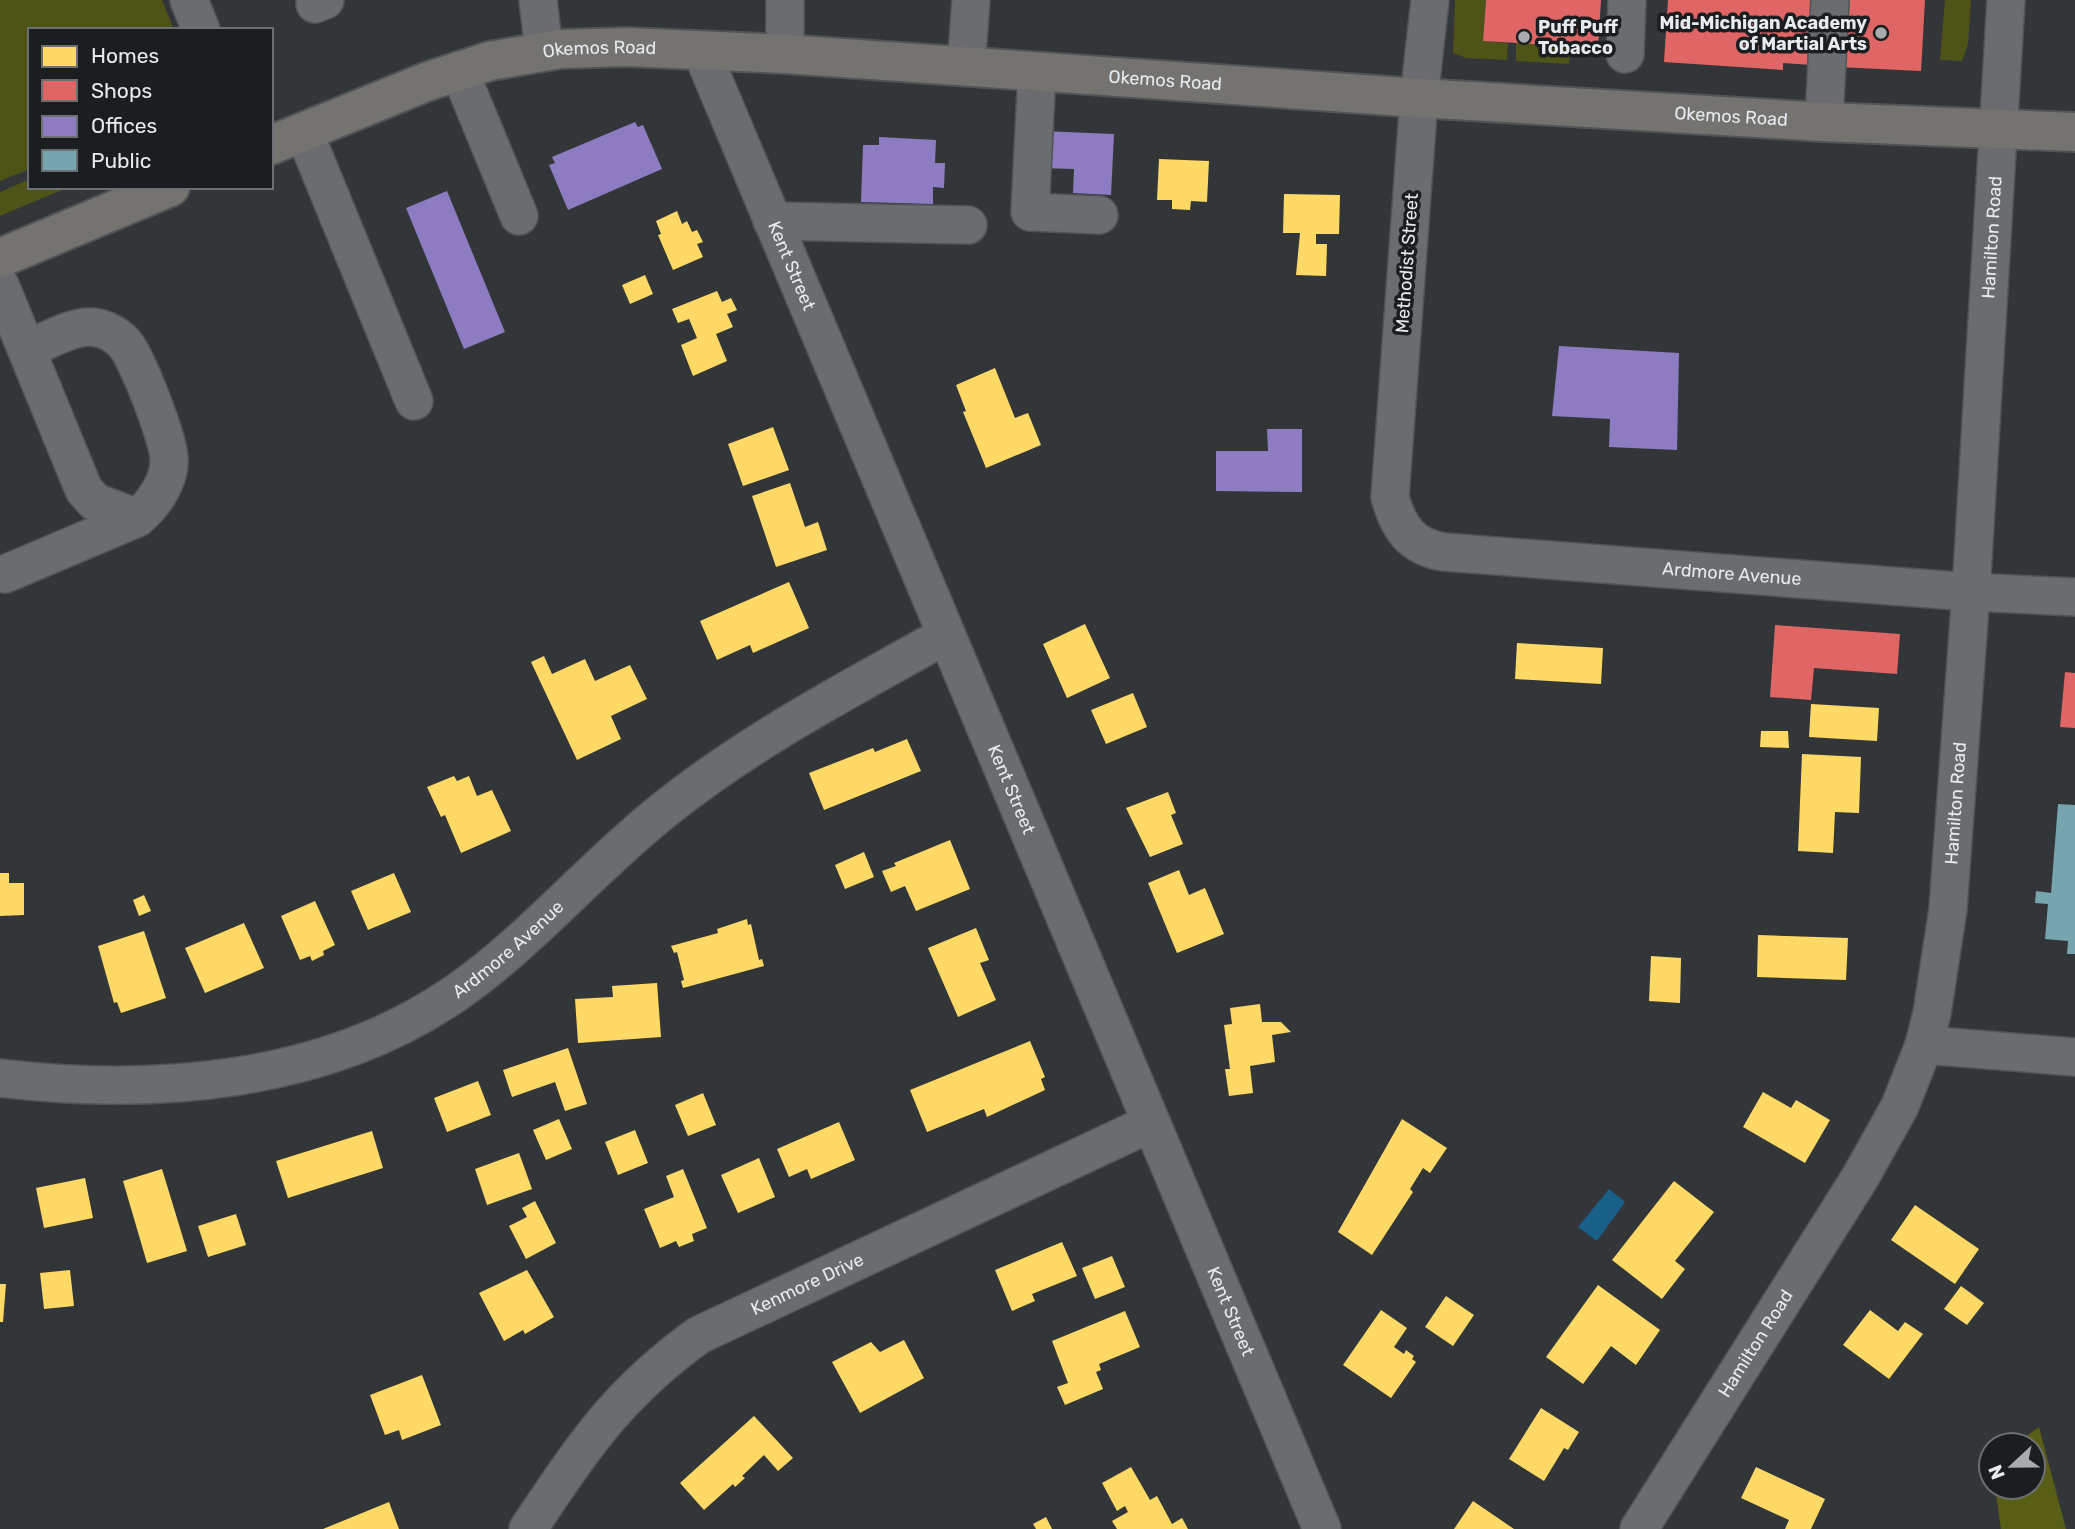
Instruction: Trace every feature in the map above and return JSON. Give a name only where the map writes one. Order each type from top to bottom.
[{"type":"main road","name":"Okemos Road","points":[[288,139],[459,70],[544,51],[627,47],[785,54],[1419,98],[1824,122],[2075,132]]},
{"type":"main road","points":[[0,258],[165,189]]},
{"type":"street","points":[[189,0],[200,28]]},
{"type":"street","points":[[538,0],[544,51]]},
{"type":"street","points":[[785,0],[785,54]]},
{"type":"street","points":[[966,67],[971,0]]},
{"type":"street","name":"Methodist Street","points":[[1399,525],[1390,496],[1419,98],[1430,0]]},
{"type":"street","points":[[1625,54],[1627,0]]},
{"type":"street","points":[[1824,122],[1830,0]]},
{"type":"street","name":"Hamilton Road","points":[[1639,1529],[1861,1176],[1900,1106],[1924,1045],[1940,976],[1948,909],[1971,592],[2006,0]]},
{"type":"street","name":"Kent Street","points":[[701,50],[1322,1529]]},
{"type":"street","points":[[459,70],[519,216]]},
{"type":"street","points":[[1037,72],[1030,212],[1099,215]]},
{"type":"street","points":[[288,139],[414,401]]},
{"type":"street","points":[[772,221],[968,225]]},
{"type":"street","points":[[0,285],[19,359],[84,490],[95,502],[137,518]]},
{"type":"street","points":[[5,574],[137,518],[146,511],[164,482],[170,461],[168,444],[130,351],[115,335],[92,327],[79,328],[19,359]]},
{"type":"street","name":"Ardmore Avenue","points":[[1399,525],[1419,545],[1444,552],[1971,592],[2075,597]]},
{"type":"street","name":"Ardmore Avenue","points":[[0,1078],[92,1085],[203,1080],[309,1061],[389,1032],[455,993],[487,969],[663,810],[721,768],[792,722],[946,635]]},
{"type":"street","points":[[1924,1045],[2075,1057]]},
{"type":"street","name":"Kenmore Drive","points":[[528,1529],[605,1418],[644,1377],[699,1335],[1151,1123]]},
{"type":"green space","points":[[0,0],[162,0],[173,28],[28,28],[28,170],[0,181]]},
{"type":"green space","points":[[1455,0],[1486,0],[1483,41],[1508,43],[1507,60],[1466,58],[1453,53]]},
{"type":"green space","points":[[1945,0],[1971,0],[1968,44],[1962,61],[1940,60]]},
{"type":"green space","points":[[1516,43],[1570,46],[1569,64],[1516,61]]},
{"type":"green space","points":[[28,180],[28,189],[64,189],[0,216],[0,192]]},
{"type":"green space","points":[[2047,1457],[2066,1529],[2001,1529],[1997,1501],[2047,1501]]},
{"type":"water","points":[[1609,1189],[1625,1202],[1597,1241],[1578,1227]]},
{"type":"building: Homes","points":[[1159,159],[1209,161],[1207,202],[1191,201],[1190,210],[1172,209],[1172,200],[1157,200]]},
{"type":"building: Homes","points":[[1284,194],[1340,195],[1339,234],[1316,234],[1316,244],[1327,244],[1326,276],[1296,275],[1300,233],[1283,233]]},
{"type":"building: Homes","points":[[677,211],[682,224],[687,221],[692,232],[697,230],[703,242],[697,244],[703,257],[673,270],[658,235],[661,234],[656,221]]},
{"type":"building: Homes","points":[[645,275],[653,294],[630,304],[622,285]]},
{"type":"building: Homes","points":[[717,291],[722,302],[731,298],[737,310],[727,314],[733,327],[716,334],[727,361],[693,376],[681,345],[697,338],[689,319],[678,323],[672,309]]},
{"type":"building: Homes","points":[[995,368],[1015,418],[1028,413],[1041,445],[986,468],[963,412],[966,411],[956,385]]},
{"type":"building: Homes","points":[[773,427],[789,470],[743,486],[728,444]]},
{"type":"building: Homes","points":[[790,483],[805,527],[818,522],[827,550],[776,567],[752,496]]},
{"type":"building: Homes","points":[[789,582],[809,628],[753,653],[750,645],[717,660],[700,621]]},
{"type":"building: Homes","points":[[1085,624],[1110,678],[1067,698],[1043,644]]},
{"type":"building: Homes","points":[[1517,643],[1603,648],[1601,684],[1515,679]]},
{"type":"building: Homes","points":[[544,656],[552,674],[585,659],[595,681],[630,665],[647,699],[611,716],[621,739],[577,760],[531,662]]},
{"type":"building: Homes","points":[[1133,693],[1147,727],[1106,744],[1091,710]]},
{"type":"building: Homes","points":[[1811,704],[1879,708],[1877,741],[1809,737]]},
{"type":"building: Homes","points":[[1761,731],[1788,731],[1789,748],[1760,747]]},
{"type":"building: Homes","points":[[907,739],[921,771],[824,810],[809,773],[873,748],[875,752]]},
{"type":"building: Homes","points":[[1802,754],[1861,757],[1859,813],[1835,812],[1833,853],[1798,851]]},
{"type":"building: Homes","points":[[454,776],[457,781],[469,776],[477,796],[492,790],[511,831],[461,853],[445,815],[441,817],[427,787]]},
{"type":"building: Homes","points":[[1168,792],[1176,813],[1171,815],[1183,844],[1150,857],[1126,808]]},
{"type":"building: Homes","points":[[950,840],[970,889],[916,911],[905,886],[891,892],[882,871],[896,866],[894,863]]},
{"type":"building: Homes","points":[[864,852],[874,877],[845,889],[835,865]]},
{"type":"building: Homes","points":[[1179,870],[1189,895],[1205,888],[1224,934],[1177,953],[1148,883]]},
{"type":"building: Homes","points":[[0,873],[9,873],[9,883],[24,883],[24,915],[0,916]]},
{"type":"building: Homes","points":[[394,873],[411,912],[368,930],[351,891]]},
{"type":"building: Homes","points":[[144,895],[151,911],[139,916],[133,900]]},
{"type":"building: Homes","points":[[315,901],[335,945],[312,961],[310,956],[300,960],[281,916]]},
{"type":"building: Homes","points":[[747,919],[748,925],[751,924],[759,960],[762,959],[764,966],[683,988],[681,981],[684,980],[677,952],[674,953],[671,946],[718,933],[717,929]]},
{"type":"building: Homes","points":[[244,923],[264,968],[205,993],[185,948]]},
{"type":"building: Homes","points":[[976,928],[989,960],[980,963],[996,1000],[958,1017],[928,948]]},
{"type":"building: Homes","points":[[144,931],[166,998],[121,1013],[117,1002],[114,1003],[98,946]]},
{"type":"building: Homes","points":[[1758,935],[1848,938],[1846,980],[1757,977]]},
{"type":"building: Homes","points":[[1651,956],[1681,958],[1680,1003],[1649,1001]]},
{"type":"building: Homes","points":[[657,983],[661,1037],[578,1043],[575,999],[613,997],[612,986]]},
{"type":"building: Homes","points":[[1260,1004],[1262,1022],[1281,1022],[1291,1032],[1272,1035],[1275,1062],[1250,1066],[1253,1093],[1229,1096],[1225,1069],[1230,1069],[1224,1025],[1232,1024],[1230,1008]]},
{"type":"building: Homes","points":[[1030,1041],[1045,1077],[1041,1079],[1045,1090],[987,1117],[984,1109],[927,1132],[910,1090]]},
{"type":"building: Homes","points":[[568,1048],[587,1104],[565,1111],[555,1082],[512,1097],[503,1070]]},
{"type":"building: Homes","points":[[478,1081],[491,1115],[447,1132],[434,1098]]},
{"type":"building: Homes","points":[[1763,1092],[1791,1108],[1796,1100],[1830,1120],[1805,1163],[1743,1127]]},
{"type":"building: Homes","points":[[703,1093],[716,1125],[688,1136],[675,1105]]},
{"type":"building: Homes","points":[[559,1119],[572,1149],[546,1160],[533,1130]]},
{"type":"building: Homes","points":[[1402,1119],[1447,1148],[1430,1173],[1423,1168],[1410,1189],[1413,1192],[1372,1255],[1338,1232]]},
{"type":"building: Homes","points":[[839,1122],[855,1160],[811,1179],[807,1169],[789,1177],[777,1149]]},
{"type":"building: Homes","points":[[635,1130],[648,1163],[618,1175],[605,1142]]},
{"type":"building: Homes","points":[[372,1131],[383,1168],[288,1198],[276,1161]]},
{"type":"building: Homes","points":[[519,1153],[532,1189],[487,1205],[475,1169]]},
{"type":"building: Homes","points":[[759,1158],[775,1197],[738,1213],[721,1175]]},
{"type":"building: Homes","points":[[162,1169],[187,1251],[147,1263],[123,1181]]},
{"type":"building: Homes","points":[[683,1169],[707,1228],[692,1234],[694,1241],[679,1247],[676,1241],[660,1248],[644,1209],[674,1197],[666,1176]]},
{"type":"building: Homes","points":[[85,1178],[93,1218],[44,1228],[36,1188]]},
{"type":"building: Homes","points":[[1674,1181],[1714,1212],[1675,1261],[1685,1269],[1662,1299],[1612,1260]]},
{"type":"building: Homes","points":[[535,1201],[556,1243],[526,1259],[509,1226],[527,1217],[522,1208]]},
{"type":"building: Homes","points":[[1915,1205],[1979,1249],[1955,1284],[1891,1240]]},
{"type":"building: Homes","points":[[236,1214],[246,1245],[208,1257],[198,1226]]},
{"type":"building: Homes","points":[[1062,1242],[1077,1276],[1032,1294],[1035,1301],[1012,1311],[995,1270]]},
{"type":"building: Homes","points":[[1112,1256],[1125,1287],[1095,1299],[1082,1268]]},
{"type":"building: Homes","points":[[70,1270],[74,1306],[44,1309],[40,1273]]},
{"type":"building: Homes","points":[[527,1270],[554,1317],[525,1334],[523,1330],[504,1341],[479,1293]]},
{"type":"building: Homes","points":[[0,1284],[6,1284],[3,1322],[0,1322]]},
{"type":"building: Homes","points":[[1598,1285],[1660,1330],[1636,1365],[1611,1346],[1583,1384],[1546,1357]]},
{"type":"building: Homes","points":[[1961,1286],[1984,1303],[1967,1325],[1944,1309]]},
{"type":"building: Homes","points":[[1446,1296],[1474,1315],[1453,1346],[1425,1327]]},
{"type":"building: Homes","points":[[1381,1310],[1407,1328],[1394,1347],[1404,1354],[1406,1350],[1414,1356],[1412,1359],[1416,1362],[1391,1398],[1343,1365]]},
{"type":"building: Homes","points":[[1870,1310],[1898,1331],[1905,1322],[1923,1334],[1889,1379],[1843,1345]]},
{"type":"building: Homes","points":[[1125,1311],[1140,1347],[1099,1364],[1101,1370],[1096,1372],[1103,1389],[1065,1405],[1057,1387],[1068,1383],[1052,1341]]},
{"type":"building: Homes","points":[[904,1340],[924,1378],[860,1413],[832,1362],[871,1342],[880,1352]]},
{"type":"building: Homes","points":[[422,1375],[441,1425],[402,1440],[399,1430],[385,1435],[370,1395]]},
{"type":"building: Homes","points":[[1541,1408],[1579,1432],[1568,1450],[1564,1448],[1544,1481],[1509,1459]]},
{"type":"building: Homes","points":[[754,1416],[793,1458],[778,1471],[764,1455],[742,1476],[745,1478],[735,1487],[733,1484],[704,1510],[680,1483]]},
{"type":"building: Homes","points":[[1131,1467],[1150,1500],[1157,1496],[1172,1524],[1182,1518],[1188,1529],[1117,1529],[1112,1521],[1128,1512],[1125,1506],[1117,1511],[1102,1483]]},
{"type":"building: Homes","points":[[1756,1467],[1825,1499],[1811,1529],[1785,1529],[1789,1520],[1741,1498]]},
{"type":"building: Homes","points":[[1473,1501],[1514,1529],[1454,1529]]},
{"type":"building: Homes","points":[[389,1502],[399,1529],[323,1529]]},
{"type":"building: Homes","points":[[1046,1517],[1052,1529],[1036,1529],[1033,1524]]},
{"type":"building: Shops","points":[[1486,0],[1601,0],[1598,48],[1483,41]]},
{"type":"building: Shops","points":[[1668,0],[1815,0],[1812,65],[1783,63],[1783,70],[1664,62]]},
{"type":"building: Shops","name":"Mid-Michigan Academy of Martial Arts","points":[[1841,0],[1925,0],[1921,71],[1838,67]]},
{"type":"building: Shops","points":[[1775,625],[1900,634],[1897,674],[1814,668],[1811,700],[1770,697]]},
{"type":"building: Shops","points":[[2065,672],[2075,673],[2075,728],[2060,727]]},
{"type":"building: Offices","points":[[635,122],[638,127],[643,125],[662,169],[568,210],[549,165],[555,163],[552,157]]},
{"type":"building: Offices","points":[[1042,131],[1114,134],[1111,195],[1073,193],[1074,169],[1041,168]]},
{"type":"building: Offices","points":[[879,137],[936,140],[935,163],[945,163],[944,188],[933,187],[933,204],[861,202],[863,145],[879,145]]},
{"type":"building: Offices","points":[[447,191],[505,332],[464,349],[406,208]]},
{"type":"building: Offices","points":[[1559,346],[1679,353],[1677,450],[1609,447],[1610,419],[1552,416]]},
{"type":"building: Offices","points":[[1267,429],[1302,429],[1302,492],[1216,491],[1216,451],[1268,451]]},
{"type":"building: Public","points":[[2058,804],[2075,805],[2075,954],[2067,954],[2068,941],[2045,939],[2048,904],[2035,903],[2036,891],[2051,893]]},
{"type":"place","name":"Mid-Michigan Academy of Martial Arts","points":[[1881,33]]},
{"type":"place","name":"Puff Puff Tobacco","points":[[1524,37]]}]
